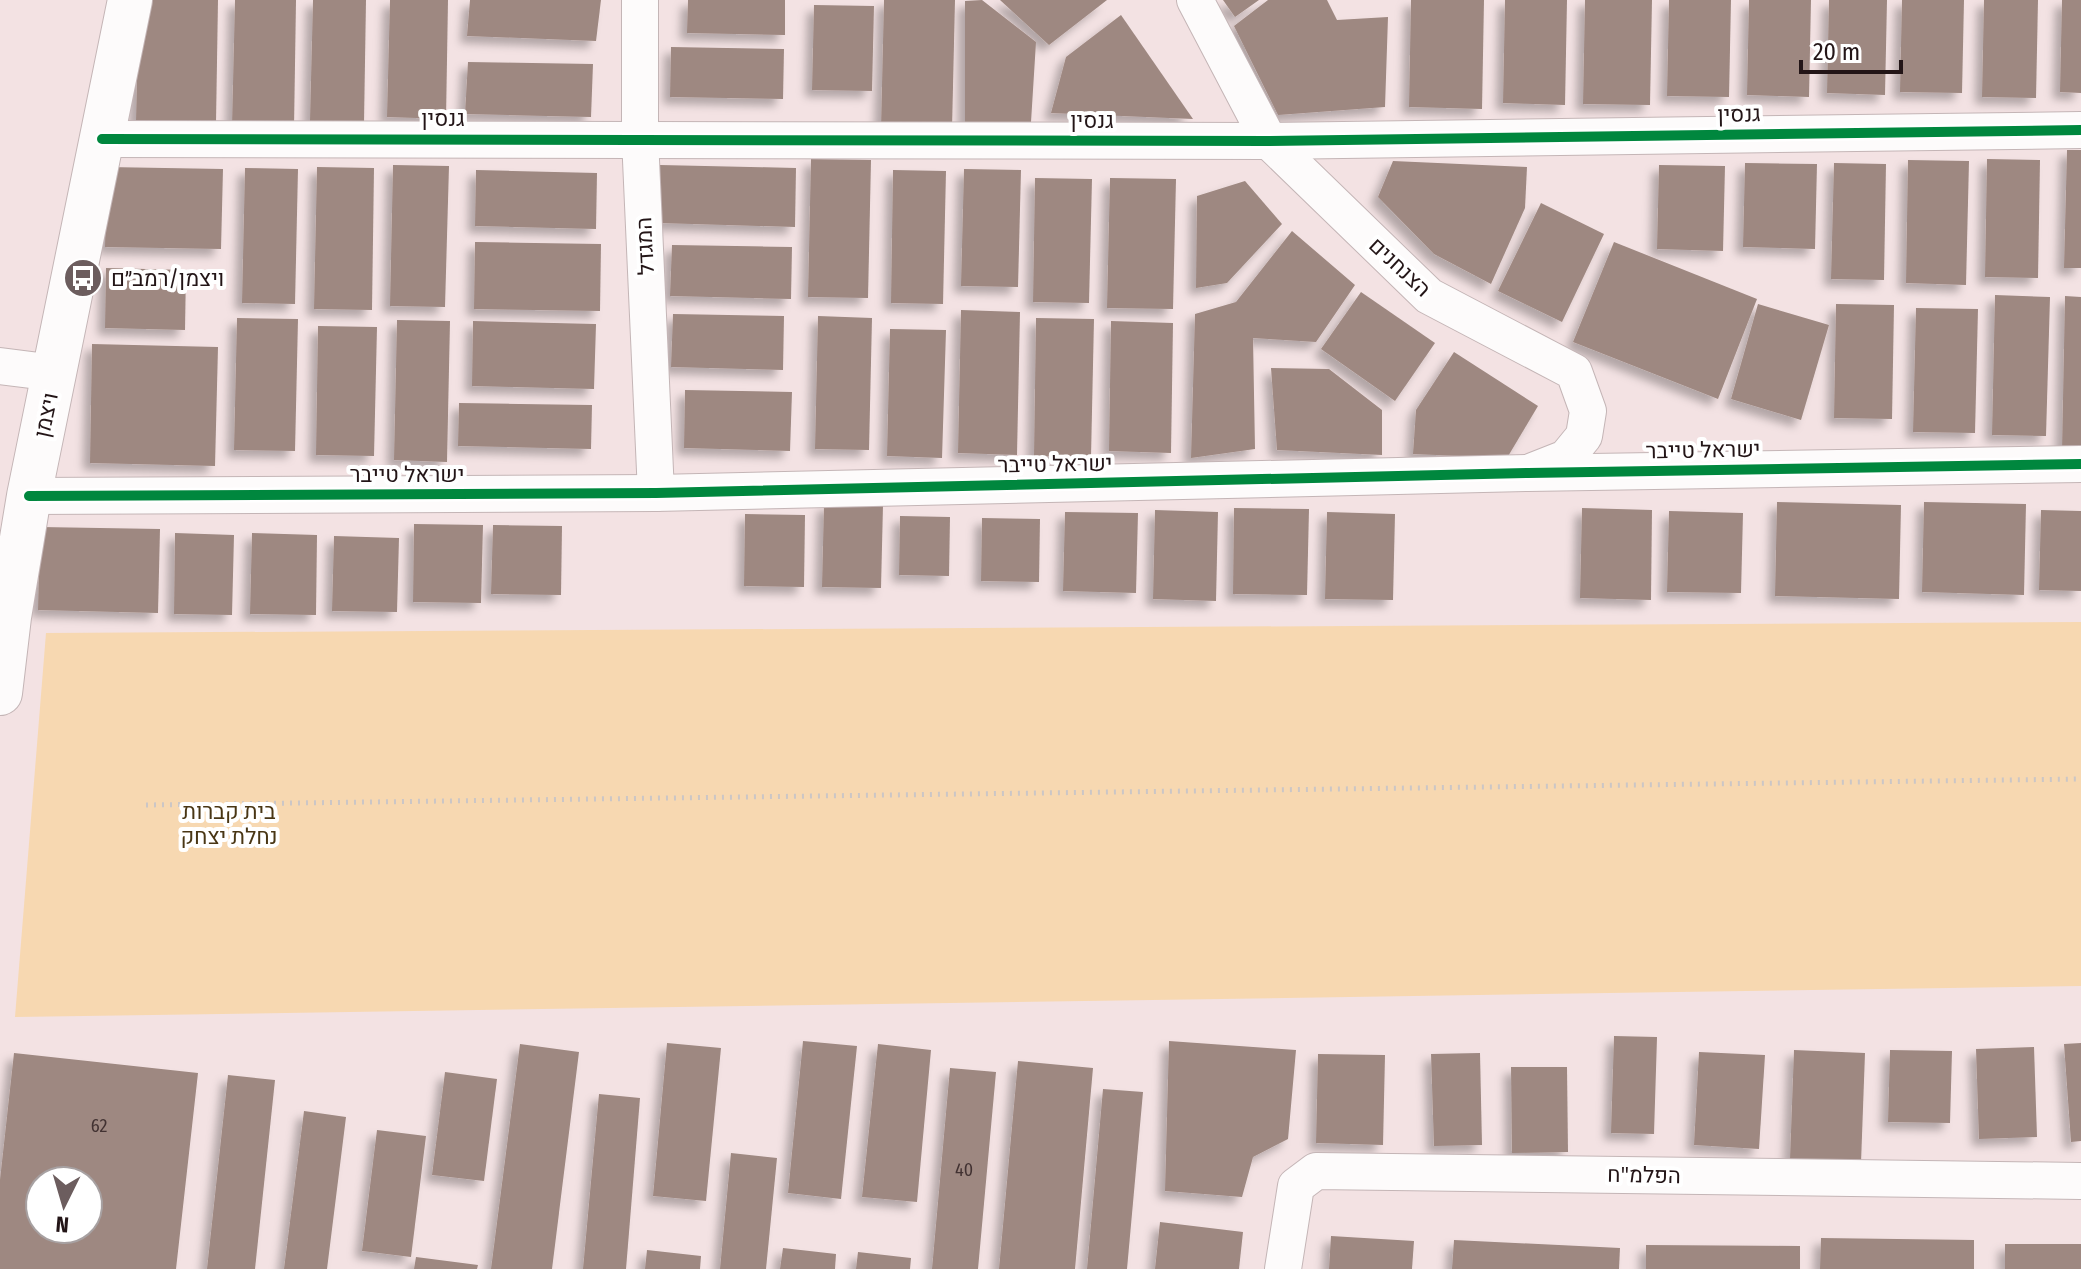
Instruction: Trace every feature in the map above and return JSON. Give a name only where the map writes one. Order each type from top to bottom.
[{"type":"street","name":"ויצמן","points":[[99,0],[102,139]]},
{"type":"street","name":"ויצמן","points":[[0,693],[4,617],[130,0]]},
{"type":"street","name":"המגדל","points":[[640,0],[640,138],[656,493]]},
{"type":"street","name":"הצנחנים","points":[[1195,0],[1269,141],[1429,296],[1574,372],[1588,411],[1584,436],[1566,458],[1528,473]]},
{"type":"street","name":"גנסין","points":[[102,139],[1269,141],[2081,130]]},
{"type":"street","points":[[0,366],[55,373]]},
{"type":"street","name":"ישראל טייבר","points":[[29,496],[656,493],[2081,464]]},
{"type":"street","name":"הפלמ\"ח","points":[[1283,1269],[1296,1186],[1316,1171],[2081,1181]]},
{"type":"path","points":[[146,805],[2081,779]]},
{"type":"green space","name":"בית קברות נחלת יצחק","points":[[2081,622],[2081,986],[15,1017],[46,633]]},
{"type":"building","points":[[139,0],[218,0],[216,123],[136,121]]},
{"type":"building","points":[[235,0],[296,0],[294,128],[232,126]]},
{"type":"building","points":[[313,0],[366,0],[364,123],[310,121]]},
{"type":"building","points":[[390,0],[448,0],[446,119],[387,117]]},
{"type":"building","points":[[470,0],[601,0],[596,41],[467,36]]},
{"type":"building","points":[[688,0],[785,0],[785,35],[687,33]]},
{"type":"building","points":[[884,0],[955,0],[952,130],[881,129]]},
{"type":"building","points":[[982,0],[1036,42],[1031,122],[965,125],[965,1]]},
{"type":"building","points":[[1000,0],[1107,0],[1049,45]]},
{"type":"building","points":[[1223,0],[1259,0],[1235,17]]},
{"type":"building","points":[[1268,0],[1327,0],[1337,20],[1388,17],[1385,107],[1278,115],[1234,26]]},
{"type":"building","points":[[1411,0],[1484,0],[1482,109],[1409,107]]},
{"type":"building","points":[[1505,0],[1567,0],[1565,105],[1503,103]]},
{"type":"building","points":[[1585,0],[1652,0],[1650,105],[1583,104]]},
{"type":"building","points":[[1669,0],[1731,0],[1729,97],[1667,96]]},
{"type":"building","points":[[1749,0],[1811,0],[1809,97],[1747,95]]},
{"type":"building","points":[[1829,0],[1887,0],[1885,95],[1827,93]]},
{"type":"building","points":[[1902,0],[1964,0],[1962,93],[1900,92]]},
{"type":"building","points":[[1984,0],[2038,0],[2036,98],[1982,97]]},
{"type":"building","points":[[2062,0],[2081,0],[2081,93],[2060,92]]},
{"type":"building","points":[[814,5],[874,6],[872,91],[812,90]]},
{"type":"building","points":[[1121,15],[1193,119],[1051,113],[1066,57]]},
{"type":"building","points":[[671,47],[784,49],[783,99],[670,97]]},
{"type":"building","points":[[468,62],[593,64],[591,117],[465,114]]},
{"type":"building","points":[[2067,150],[2081,150],[2081,268],[2064,268]]},
{"type":"building","points":[[811,159],[871,160],[868,298],[808,297]]},
{"type":"building","points":[[1987,159],[2040,160],[2038,278],[1985,277]]},
{"type":"building","points":[[1908,160],[1969,161],[1966,285],[1906,283]]},
{"type":"building","points":[[1393,161],[1527,167],[1525,208],[1491,284],[1434,254],[1378,197]]},
{"type":"building","points":[[1745,163],[1817,164],[1815,249],[1743,247]]},
{"type":"building","points":[[1834,163],[1886,164],[1884,280],[1831,279]]},
{"type":"building","points":[[393,165],[449,166],[445,307],[390,306]]},
{"type":"building","points":[[660,165],[796,168],[795,227],[659,223]]},
{"type":"building","points":[[1659,165],[1725,166],[1723,251],[1657,249]]},
{"type":"building","points":[[107,167],[223,169],[221,249],[105,247]]},
{"type":"building","points":[[317,167],[374,168],[372,310],[314,309]]},
{"type":"building","points":[[245,168],[298,169],[295,304],[242,303]]},
{"type":"building","points":[[964,169],[1021,170],[1018,287],[961,286]]},
{"type":"building","points":[[476,170],[597,173],[596,229],[475,226]]},
{"type":"building","points":[[893,170],[946,171],[943,304],[891,303]]},
{"type":"building","points":[[1035,178],[1092,179],[1089,303],[1033,302]]},
{"type":"building","points":[[1110,178],[1176,179],[1173,309],[1107,308]]},
{"type":"building","points":[[1245,181],[1282,224],[1227,283],[1196,288],[1197,196]]},
{"type":"building","points":[[1541,203],[1604,234],[1562,322],[1498,291]]},
{"type":"building","points":[[1292,231],[1355,285],[1316,342],[1253,338],[1255,449],[1191,458],[1195,314],[1236,302]]},
{"type":"building","points":[[475,242],[601,244],[600,311],[474,309]]},
{"type":"building","points":[[1614,242],[1757,299],[1718,399],[1573,342]]},
{"type":"building","points":[[672,245],[792,247],[791,299],[670,296]]},
{"type":"building","points":[[106,268],[186,270],[185,330],[105,328]]},
{"type":"building","points":[[1361,292],[1435,343],[1395,401],[1321,349]]},
{"type":"building","points":[[1995,295],[2050,297],[2046,436],[1992,435]]},
{"type":"building","points":[[2065,296],[2081,297],[2081,452],[2062,451]]},
{"type":"building","points":[[1758,304],[1829,325],[1801,420],[1731,399]]},
{"type":"building","points":[[1836,304],[1894,305],[1892,419],[1834,418]]},
{"type":"building","points":[[1916,308],[1978,309],[1975,433],[1913,432]]},
{"type":"building","points":[[961,310],[1020,312],[1017,455],[958,453]]},
{"type":"building","points":[[673,314],[784,316],[783,370],[671,367]]},
{"type":"building","points":[[818,316],[872,318],[869,450],[815,449]]},
{"type":"building","points":[[237,318],[298,319],[295,451],[234,450]]},
{"type":"building","points":[[1036,318],[1094,319],[1091,457],[1034,456]]},
{"type":"building","points":[[397,320],[450,321],[447,462],[394,460]]},
{"type":"building","points":[[473,321],[596,324],[594,389],[472,386]]},
{"type":"building","points":[[1111,321],[1173,323],[1171,453],[1109,451]]},
{"type":"building","points":[[318,326],[377,327],[374,456],[316,455]]},
{"type":"building","points":[[890,329],[946,330],[942,458],[887,456]]},
{"type":"building","points":[[92,344],[218,347],[215,466],[90,463]]},
{"type":"building","points":[[1454,352],[1538,406],[1507,458],[1413,454],[1416,410]]},
{"type":"building","points":[[1271,368],[1329,369],[1382,410],[1382,455],[1277,450]]},
{"type":"building","points":[[685,390],[792,392],[790,451],[684,448]]},
{"type":"building","points":[[459,403],[592,405],[591,449],[458,446]]},
{"type":"building","points":[[1777,502],[1901,505],[1899,599],[1775,596]]},
{"type":"building","points":[[1924,502],[2026,504],[2024,595],[1922,592]]},
{"type":"building","points":[[824,504],[883,505],[881,588],[822,587]]},
{"type":"building","points":[[1234,508],[1309,509],[1307,595],[1233,594]]},
{"type":"building","points":[[1582,508],[1652,510],[1651,600],[1580,598]]},
{"type":"building","points":[[1155,510],[1218,512],[1216,601],[1153,599]]},
{"type":"building","points":[[2041,510],[2081,511],[2081,591],[2039,590]]},
{"type":"building","points":[[1669,511],[1743,513],[1741,593],[1667,592]]},
{"type":"building","points":[[1065,512],[1138,513],[1136,593],[1063,591]]},
{"type":"building","points":[[1327,512],[1395,514],[1393,600],[1325,599]]},
{"type":"building","points":[[745,514],[805,515],[804,587],[744,586]]},
{"type":"building","points":[[900,516],[950,517],[949,576],[899,575]]},
{"type":"building","points":[[982,518],[1040,519],[1039,582],[981,581]]},
{"type":"building","points":[[414,524],[483,525],[481,603],[413,602]]},
{"type":"building","points":[[493,525],[562,526],[561,595],[491,594]]},
{"type":"building","points":[[40,527],[160,529],[158,613],[38,610]]},
{"type":"building","points":[[175,533],[234,535],[232,615],[174,614]]},
{"type":"building","points":[[252,533],[317,535],[316,615],[250,614]]},
{"type":"building","points":[[334,536],[399,538],[397,612],[332,611]]},
{"type":"building","points":[[1614,1036],[1657,1037],[1654,1134],[1611,1133]]},
{"type":"building","points":[[803,1041],[857,1046],[841,1199],[788,1193]]},
{"type":"building","points":[[1169,1041],[1296,1050],[1288,1139],[1253,1157],[1242,1197],[1165,1191]]},
{"type":"building","points":[[667,1043],[721,1048],[706,1201],[653,1196]]},
{"type":"building","points":[[2081,1043],[2081,1141],[2071,1142],[2064,1044]]},
{"type":"building","points":[[520,1044],[579,1052],[552,1269],[491,1269]]},
{"type":"building","points":[[878,1044],[931,1050],[917,1202],[862,1197]]},
{"type":"building","points":[[2034,1047],[2037,1137],[1979,1139],[1976,1049]]},
{"type":"building","points":[[1794,1050],[1865,1053],[1861,1163],[1790,1160]]},
{"type":"building","points":[[1890,1050],[1952,1051],[1950,1123],[1888,1122]]},
{"type":"building","points":[[1699,1052],[1765,1055],[1759,1149],[1694,1145]]},
{"type":"building","points":[[14,1053],[198,1073],[176,1269],[0,1269],[0,1180]]},
{"type":"building","points":[[1480,1053],[1482,1145],[1434,1146],[1431,1054]]},
{"type":"building","points":[[1318,1054],[1385,1055],[1383,1145],[1316,1143]]},
{"type":"building","points":[[1018,1061],[1093,1068],[1075,1269],[999,1269]]},
{"type":"building","points":[[1511,1067],[1567,1067],[1568,1152],[1512,1153]]},
{"type":"building","points":[[950,1068],[996,1072],[978,1269],[932,1269]]},
{"type":"building","points":[[445,1072],[497,1079],[484,1181],[432,1175]]},
{"type":"building","points":[[228,1075],[275,1080],[255,1269],[207,1269]]},
{"type":"building","points":[[1103,1089],[1143,1092],[1127,1269],[1087,1269]]},
{"type":"building","points":[[599,1094],[640,1098],[626,1269],[583,1269]]},
{"type":"building","points":[[304,1111],[346,1117],[327,1269],[284,1269]]},
{"type":"building","points":[[377,1130],[426,1136],[411,1257],[362,1251]]},
{"type":"building","points":[[731,1153],[777,1158],[766,1269],[720,1269]]},
{"type":"building","points":[[1160,1222],[1243,1232],[1239,1269],[1155,1269]]},
{"type":"building","points":[[1331,1236],[1414,1241],[1412,1269],[1329,1269]]},
{"type":"building","points":[[1821,1238],[1974,1240],[1974,1269],[1820,1269]]},
{"type":"building","points":[[1454,1240],[1620,1248],[1619,1269],[1452,1269]]},
{"type":"building","points":[[2005,1244],[2081,1244],[2081,1269],[2005,1269]]},
{"type":"building","points":[[1646,1245],[1800,1246],[1800,1269],[1646,1269]]},
{"type":"building","points":[[783,1248],[836,1254],[835,1269],[780,1269]]},
{"type":"building","points":[[647,1250],[701,1256],[700,1269],[645,1269]]},
{"type":"building","points":[[858,1252],[911,1258],[910,1269],[856,1269]]},
{"type":"building","points":[[416,1257],[478,1265],[477,1269],[414,1269]]},
{"type":"cycle path","points":[[102,139],[1269,141],[2081,130]]},
{"type":"cycle path","points":[[29,496],[656,493],[2081,464]]},
{"type":"place","name":"ויצמן/רמב״ם","points":[[83,278]]}]
